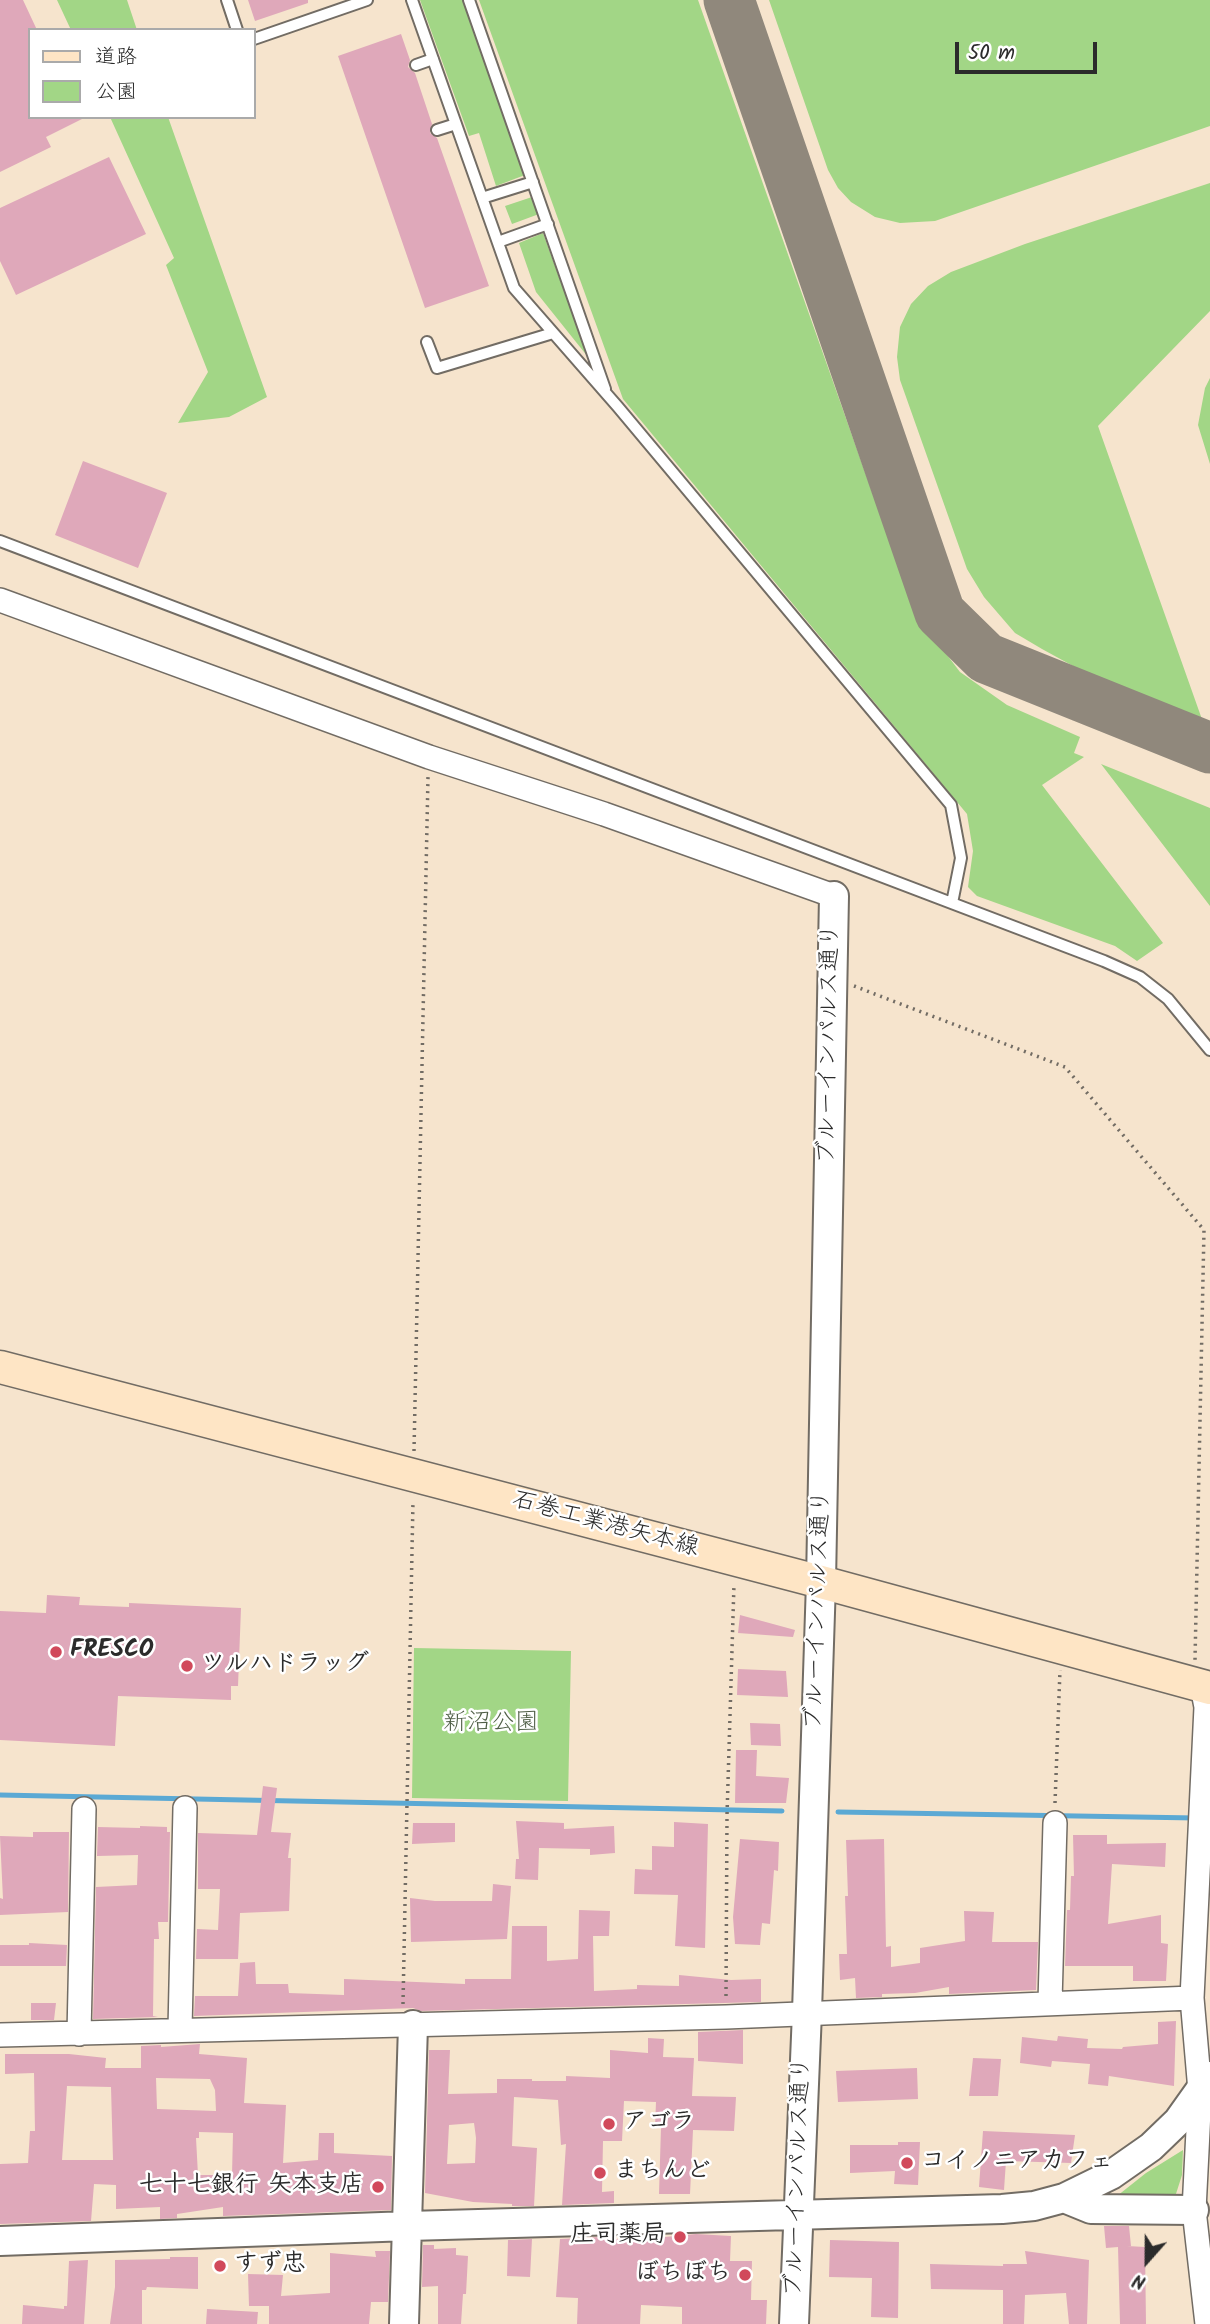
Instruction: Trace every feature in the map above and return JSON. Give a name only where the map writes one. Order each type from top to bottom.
[{"type":"main road","name":"石巻工業港矢本線","points":[[0,1367],[821,1582],[1206,1687]]},
{"type":"street","points":[[0,600],[429,757],[604,814],[834,897]]},
{"type":"street","name":"ブルーインパルス通り","points":[[794,2324],[821,1582],[834,897]]},
{"type":"street","points":[[1206,1687],[1192,1998],[1205,2084],[1194,2210],[1207,2324]]},
{"type":"street","points":[[180,2029],[185,1808]]},
{"type":"street","points":[[79,2034],[83,1809]]},
{"type":"street","points":[[1050,2002],[1055,1815]]},
{"type":"street","points":[[0,2035],[726,2017],[1192,1998]]},
{"type":"street","points":[[404,2324],[409,2226],[408,2025]]},
{"type":"street","points":[[0,2241],[1034,2206],[1064,2198],[1111,2175],[1151,2147],[1178,2121],[1205,2084]]},
{"type":"street","points":[[1064,2198],[1091,2209],[1194,2210]]},
{"type":"lane","points":[[227,0],[236,28]]},
{"type":"lane","points":[[256,38],[367,0]]},
{"type":"lane","points":[[412,0],[514,288],[951,805],[961,858],[952,903]]},
{"type":"lane","points":[[469,0],[607,395]]},
{"type":"lane","points":[[416,65],[433,59]]},
{"type":"lane","points":[[437,130],[456,124]]},
{"type":"lane","points":[[482,198],[533,182]]},
{"type":"lane","points":[[498,242],[548,223]]},
{"type":"lane","points":[[427,342],[437,369],[553,332]]},
{"type":"lane","points":[[0,541],[1140,977],[1168,999],[1210,1050]]},
{"type":"path","points":[[408,2025],[407,1794],[429,757]]},
{"type":"path","points":[[832,978],[1065,1067],[1204,1230],[1195,1652],[1206,1687]]},
{"type":"path","points":[[726,2017],[727,1801],[734,1560]]},
{"type":"path","points":[[1055,1815],[1061,1647]]},
{"type":"green space","points":[[57,0],[127,0],[136,28],[70,28]]},
{"type":"green space","points":[[420,0],[463,0],[525,175],[496,186],[479,133],[469,136]]},
{"type":"green space","points":[[479,0],[698,0],[906,588],[925,626],[960,672],[1007,705],[1080,737],[1074,753],[1084,757],[1042,785],[1163,943],[1137,961],[1115,946],[977,896],[968,887],[973,851],[967,814],[623,399]]},
{"type":"green space","points":[[769,0],[1210,0],[1210,126],[935,221],[900,223],[875,217],[851,202],[838,188],[828,170]]},
{"type":"green space","points":[[111,119],[169,119],[267,397],[229,417],[178,423],[208,372],[166,265],[174,258]]},
{"type":"green space","points":[[1210,183],[1210,311],[1098,426],[1204,725],[1106,684],[1042,649],[1015,633],[984,597],[967,569],[900,380],[897,357],[900,327],[911,304],[928,286],[951,272],[1025,244]]},
{"type":"green space","points":[[532,197],[539,214],[512,224],[505,206]]},
{"type":"green space","points":[[543,233],[588,357],[536,292],[519,243]]},
{"type":"green space","points":[[1210,378],[1210,464],[1198,425],[1205,388]]},
{"type":"green space","points":[[1101,764],[1210,808],[1210,906]]},
{"type":"green space","name":"新沼公園","points":[[414,1648],[571,1651],[568,1801],[412,1798]]},
{"type":"green space","points":[[1183,2150],[1182,2175],[1175,2197],[1117,2196],[1146,2173]]},
{"type":"building","points":[[0,0],[23,0],[36,28],[28,28],[28,119],[82,119],[46,137],[51,147],[0,172]]},
{"type":"building","points":[[248,0],[308,0],[308,3],[255,21]]},
{"type":"building","points":[[401,34],[410,60],[408,67],[415,73],[432,124],[430,133],[437,138],[489,286],[425,308],[338,56]]},
{"type":"building","points":[[109,157],[146,234],[16,295],[0,261],[0,208]]},
{"type":"building","points":[[83,461],[167,493],[138,568],[55,535]]},
{"type":"building","points":[[47,1595],[80,1597],[79,1605],[129,1607],[129,1603],[241,1608],[238,1686],[231,1686],[231,1700],[118,1696],[115,1746],[0,1740],[0,1611],[46,1613]]},
{"type":"building","points":[[740,1615],[795,1630],[793,1637],[738,1633]]},
{"type":"building","points":[[738,1669],[786,1671],[788,1697],[737,1695]]},
{"type":"building","points":[[750,1723],[780,1724],[781,1746],[751,1745]]},
{"type":"building","points":[[736,1750],[757,1750],[756,1776],[789,1778],[786,1803],[735,1803]]},
{"type":"building","points":[[263,1786],[277,1788],[271,1832],[291,1833],[288,1858],[291,1858],[289,1911],[240,1913],[238,1959],[196,1959],[197,1929],[218,1930],[220,1889],[198,1889],[198,1833],[257,1835]]},
{"type":"building","points":[[516,1821],[564,1823],[564,1829],[614,1826],[615,1853],[590,1855],[590,1849],[539,1848],[538,1880],[515,1879],[516,1859],[519,1859]]},
{"type":"building","points":[[674,1822],[708,1824],[705,1948],[675,1946],[678,1895],[634,1894],[635,1869],[652,1870],[652,1846],[674,1847]]},
{"type":"building","points":[[413,1823],[455,1823],[455,1842],[412,1844]]},
{"type":"building","points":[[98,1827],[167,1827],[167,1832],[170,1832],[168,1922],[158,1922],[159,1939],[154,1939],[153,2016],[158,2017],[93,2019],[96,1887],[137,1885],[138,1855],[97,1856]]},
{"type":"building","points":[[33,1832],[69,1832],[68,1912],[0,1915],[0,1898],[3,1899],[0,1836],[33,1837]]},
{"type":"building","points":[[1073,1835],[1107,1835],[1107,1844],[1166,1843],[1165,1867],[1112,1864],[1108,1924],[1161,1915],[1161,1943],[1168,1944],[1166,1981],[1133,1981],[1133,1966],[1065,1966],[1067,1910],[1070,1910],[1071,1876],[1074,1876]]},
{"type":"building","points":[[740,1839],[779,1842],[778,1871],[774,1870],[770,1924],[762,1923],[760,1945],[735,1944],[733,1917]]},
{"type":"building","points":[[884,1839],[886,1947],[891,1946],[891,1967],[920,1963],[920,1948],[965,1941],[964,1911],[994,1912],[992,1942],[1038,1942],[1036,1990],[949,1994],[949,1987],[856,1998],[855,1978],[840,1980],[839,1954],[847,1954],[846,1840]]},
{"type":"building","points":[[493,1884],[511,1886],[507,1939],[411,1942],[410,1898],[492,1901]]},
{"type":"building","points":[[579,1910],[610,1911],[609,1936],[593,1936],[594,1991],[637,1989],[637,1985],[679,1986],[679,1975],[731,1980],[761,1979],[761,2002],[421,2011],[413,2008],[194,2016],[195,1996],[238,1996],[240,1963],[255,1962],[256,1984],[288,1984],[289,1993],[344,1995],[344,1979],[465,1984],[465,1979],[511,1979],[512,1926],[547,1926],[547,1961],[578,1959]]},
{"type":"building","points":[[0,1945],[67,1945],[66,1966],[0,1966]]},
{"type":"building","points":[[31,2003],[56,2003],[54,2020],[31,2020]]},
{"type":"building","points":[[1176,2021],[1174,2086],[1109,2076],[1108,2086],[1088,2084],[1090,2064],[1052,2061],[1051,2067],[1020,2063],[1022,2037],[1057,2041],[1058,2036],[1088,2039],[1087,2048],[1122,2049],[1158,2044],[1158,2022]]},
{"type":"building","points":[[743,2030],[743,2064],[698,2061],[698,2032]]},
{"type":"building","points":[[648,2038],[664,2039],[663,2057],[694,2058],[692,2096],[736,2097],[734,2131],[693,2130],[690,2194],[659,2194],[661,2127],[655,2127],[656,2102],[624,2101],[622,2141],[603,2141],[602,2192],[614,2191],[614,2203],[562,2205],[566,2144],[561,2145],[558,2100],[514,2097],[512,2146],[537,2148],[534,2206],[473,2202],[425,2193],[429,2050],[450,2050],[448,2094],[497,2093],[497,2079],[566,2081],[566,2076],[610,2078],[610,2050],[648,2053]],"holes":[[[474,2123],[475,2163],[447,2164],[449,2125]]]},
{"type":"building","points":[[200,2044],[199,2054],[247,2058],[244,2103],[286,2105],[283,2163],[318,2160],[319,2133],[334,2133],[334,2153],[392,2156],[391,2210],[223,2216],[223,2207],[177,2214],[177,2218],[160,2219],[160,2207],[116,2209],[116,2185],[94,2184],[91,2221],[0,2224],[0,2164],[28,2163],[30,2131],[35,2131],[34,2073],[5,2074],[5,2054],[69,2054],[106,2058],[105,2068],[141,2068],[141,2046]],"holes":[[[156,2078],[210,2079],[215,2090],[216,2111],[157,2109]],[[67,2086],[111,2087],[113,2160],[62,2160]],[[199,2132],[233,2133],[232,2175],[198,2175],[196,2138],[199,2138]]]},
{"type":"building","points":[[973,2058],[1001,2059],[998,2096],[969,2096]]},
{"type":"building","points":[[917,2068],[918,2099],[838,2102],[836,2071]]},
{"type":"building","points":[[983,2131],[1075,2135],[1071,2163],[1006,2161],[1004,2190],[979,2187]]},
{"type":"building","points":[[898,2142],[920,2142],[918,2185],[894,2184],[895,2171],[850,2173],[850,2145],[898,2145]]},
{"type":"building","points":[[1104,2226],[1129,2226],[1131,2246],[1127,2246],[1145,2247],[1146,2324],[1120,2324],[1118,2247],[1106,2248]]},
{"type":"building","points":[[696,2234],[731,2236],[730,2261],[752,2261],[751,2300],[767,2300],[766,2324],[682,2324],[682,2307],[641,2305],[640,2324],[577,2324],[578,2298],[556,2297],[560,2239],[644,2239]]},
{"type":"building","points":[[532,2239],[530,2277],[507,2276],[508,2240]]},
{"type":"building","points":[[830,2240],[899,2242],[898,2318],[871,2317],[872,2278],[829,2277]]},
{"type":"building","points":[[423,2245],[434,2245],[434,2249],[456,2248],[456,2255],[468,2256],[461,2324],[438,2324],[438,2286],[422,2287]]},
{"type":"building","points":[[375,2251],[390,2251],[388,2302],[371,2302],[369,2324],[269,2324],[269,2306],[249,2306],[248,2274],[283,2275],[281,2296],[330,2293],[330,2253],[376,2257]]},
{"type":"building","points":[[1025,2251],[1089,2260],[1087,2324],[1069,2324],[1066,2293],[1025,2295],[1024,2324],[1003,2324],[1003,2290],[931,2289],[930,2264],[1027,2264]]},
{"type":"building","points":[[198,2257],[198,2289],[147,2287],[142,2290],[142,2324],[110,2324],[115,2287],[115,2260]]},
{"type":"building","points":[[88,2260],[84,2324],[22,2324],[23,2305],[64,2309],[64,2306],[67,2306],[69,2261]]},
{"type":"building","points":[[207,2309],[258,2312],[257,2324],[206,2324]]},
{"type":"waterway","points":[[0,1795],[782,1811]]},
{"type":"waterway","points":[[838,1812],[1196,1818]]},
{"type":"taxiway","points":[[729,0],[940,613],[986,658],[1210,748]]},
{"type":"place","name":"FRESCO","points":[[56,1652]]},
{"type":"place","name":"ツルハドラッグ","points":[[187,1666]]},
{"type":"place","name":"アゴラ","points":[[609,2124]]},
{"type":"place","name":"コイノニアカフェ","points":[[907,2163]]},
{"type":"place","name":"まちんど","points":[[600,2173]]},
{"type":"place","name":"七十七銀行 矢本支店","points":[[378,2187]]},
{"type":"place","name":"庄司薬局","points":[[680,2237]]},
{"type":"place","name":"すず忠","points":[[220,2266]]},
{"type":"place","name":"ぼちぼち","points":[[745,2275]]}]
